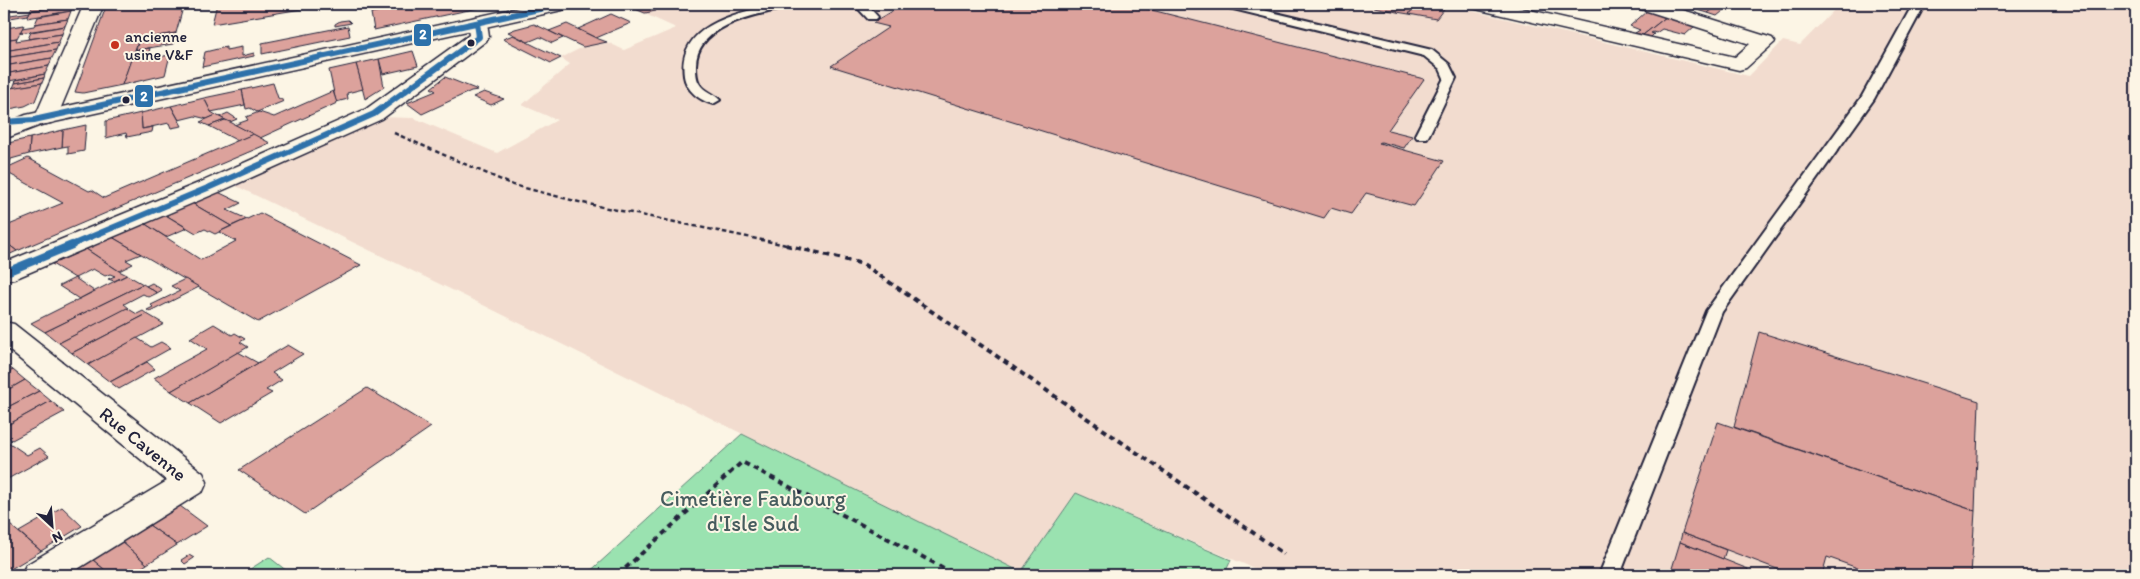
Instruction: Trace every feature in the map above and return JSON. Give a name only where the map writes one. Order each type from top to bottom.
[{"type":"street","points":[[40,119],[94,4]]},
{"type":"street","points":[[4,132],[40,119],[562,4]]},
{"type":"street","points":[[1480,4],[1739,64],[1764,42],[1645,4]]},
{"type":"street","points":[[4,273],[210,187],[363,120],[374,114],[479,37],[477,23]]},
{"type":"street","points":[[4,122],[40,119]]},
{"type":"street","name":"Rue Cavenne","points":[[4,332],[191,482],[39,575]]},
{"type":"lane","points":[[713,100],[701,95],[692,85],[690,71],[692,49],[701,37],[730,20],[790,4]]},
{"type":"lane","points":[[860,4],[872,17]]},
{"type":"lane","points":[[1225,4],[1428,53],[1442,62],[1449,71],[1450,78],[1422,135]]},
{"type":"lane","points":[[1609,575],[1714,311],[1867,99],[1919,4]]},
{"type":"path","points":[[363,120],[513,185],[583,203],[767,240],[863,264],[1284,554]]},
{"type":"path","points":[[618,575],[742,462],[957,575]]},
{"type":"shaded area","points":[[623,4],[1355,4],[1436,19],[1447,5],[1749,76],[1783,41],[1800,45],[1840,4],[2136,4],[2136,575],[1270,575],[1076,493],[1021,572],[477,302],[232,184],[378,117],[414,118],[497,153],[557,120],[522,105],[570,64],[561,58],[583,47],[607,42],[624,50],[676,28]]},
{"type":"green space","name":"Cimetière Faubourg d'Isle Sud","points":[[742,434],[1021,572],[1076,493],[1231,560],[1224,575],[586,575]]},
{"type":"green space","points":[[269,557],[292,575],[241,575]]},
{"type":"building","points":[[33,4],[74,4],[30,11]]},
{"type":"building","points":[[74,4],[71,11],[27,18],[30,11]]},
{"type":"building","name":"ancienne usine V&F","points":[[107,4],[184,4],[176,33],[139,39],[122,85],[83,93],[75,92]]},
{"type":"building","name":"ancienne usine V&F","points":[[217,4],[331,4],[212,24]]},
{"type":"building","points":[[445,4],[497,4],[374,30],[371,13],[410,5],[412,10]]},
{"type":"building","points":[[623,4],[650,4],[656,11],[645,13]]},
{"type":"building","points":[[904,4],[1128,4],[1424,79],[1388,130],[1412,136],[1404,148],[1379,143],[1444,161],[1414,206],[1366,193],[1351,214],[1331,208],[1324,218],[831,66],[889,27],[873,23]]},
{"type":"building","points":[[1377,4],[1405,4],[1397,12],[1374,7]]},
{"type":"building","points":[[1405,4],[1417,4],[1409,14],[1397,12]]},
{"type":"building","points":[[1417,4],[1447,5],[1436,19],[1409,14]]},
{"type":"building","points":[[1665,4],[1688,4],[1681,9]]},
{"type":"building","points":[[1688,4],[1719,4],[1708,13],[1685,6]]},
{"type":"building","points":[[1719,4],[1728,7],[1717,16],[1708,13]]},
{"type":"building","points":[[71,11],[68,19],[35,24],[38,17]]},
{"type":"building","points":[[1647,11],[1666,17],[1643,35],[1635,33],[1640,30],[1630,26]]},
{"type":"building","points":[[30,12],[28,15],[4,19],[4,16]]},
{"type":"building","points":[[611,14],[631,23],[596,38],[578,29]]},
{"type":"building","points":[[1666,17],[1695,26],[1685,35],[1662,29],[1656,33],[1651,33],[1654,34],[1651,37],[1643,35]]},
{"type":"building","points":[[68,19],[65,26],[20,33],[22,28],[34,26],[35,24]]},
{"type":"building","points":[[348,20],[351,23],[335,26],[340,21]]},
{"type":"building","points":[[534,24],[563,38],[552,43],[540,37],[528,42],[508,32]]},
{"type":"building","points":[[567,24],[607,42],[583,47],[549,31]]},
{"type":"building","points":[[24,25],[17,38],[4,40],[6,28]]},
{"type":"building","points":[[65,26],[62,34],[28,39],[31,32]]},
{"type":"building","points":[[348,26],[350,36],[262,54],[262,43]]},
{"type":"building","points":[[176,33],[173,44],[136,50],[139,39]]},
{"type":"building","points":[[62,34],[59,42],[4,51],[4,40],[17,38],[16,41]]},
{"type":"building","points":[[513,35],[561,58],[551,63],[503,39]]},
{"type":"building","points":[[59,42],[56,50],[4,58],[4,51]]},
{"type":"building","points":[[226,47],[226,50],[242,47],[242,56],[254,53],[254,56],[202,67],[205,52]]},
{"type":"building","points":[[150,48],[147,59],[170,55],[165,75],[122,85],[134,51]]},
{"type":"building","points":[[56,50],[52,58],[4,66],[4,58]]},
{"type":"building","points":[[413,51],[418,66],[383,74],[379,59]]},
{"type":"building","points":[[52,58],[49,66],[4,74],[4,66]]},
{"type":"building","points":[[379,59],[384,87],[365,99],[356,64]]},
{"type":"building","points":[[356,64],[363,89],[347,93],[348,99],[336,102],[329,70]]},
{"type":"building","points":[[49,66],[45,74],[4,82],[4,74]]},
{"type":"building","points":[[45,74],[44,78],[15,83],[16,80]]},
{"type":"building","points":[[445,77],[478,90],[471,91],[422,114],[407,103],[436,91],[431,88]]},
{"type":"building","points":[[44,78],[42,83],[13,88],[15,83]]},
{"type":"building","points":[[42,83],[35,101],[25,106],[4,110],[4,89]]},
{"type":"building","points":[[273,83],[278,98],[284,101],[257,112],[250,108],[246,109],[242,90]]},
{"type":"building","points":[[242,90],[245,105],[211,112],[204,98]]},
{"type":"building","points":[[333,91],[337,103],[260,138],[234,125],[248,120],[246,117],[259,112],[274,117]]},
{"type":"building","points":[[484,92],[504,99],[491,105],[473,97]]},
{"type":"building","points":[[204,98],[211,112],[216,115],[207,119],[195,116],[179,120],[171,106]]},
{"type":"building","points":[[171,106],[182,126],[171,128],[169,123],[142,129],[141,113]]},
{"type":"building","points":[[141,113],[142,129],[153,127],[152,132],[127,137],[126,133],[106,138],[106,121]]},
{"type":"building","points":[[228,113],[237,119],[230,122],[219,117]]},
{"type":"building","points":[[216,115],[225,120],[209,126],[200,122]]},
{"type":"building","points":[[225,120],[253,134],[238,141],[209,126]]},
{"type":"building","points":[[86,125],[84,151],[68,154],[68,146],[62,147],[63,130]]},
{"type":"building","points":[[63,130],[62,147],[29,154],[30,138]]},
{"type":"building","points":[[253,134],[270,143],[17,251],[4,241],[4,227],[63,203],[4,171],[4,169],[28,158],[104,198]]},
{"type":"building","points":[[30,138],[29,154],[11,159],[10,164],[4,166],[4,144]]},
{"type":"building","points":[[216,191],[241,203],[227,210],[247,219],[231,226],[190,202]]},
{"type":"building","points":[[190,202],[231,226],[215,234],[205,229],[196,233],[164,214]]},
{"type":"building","points":[[260,213],[361,265],[258,322],[112,237],[144,223],[201,260],[236,241],[219,232]]},
{"type":"building","points":[[164,214],[187,228],[166,237],[144,223]]},
{"type":"building","points":[[112,237],[141,254],[126,260],[133,264],[119,271],[86,249]]},
{"type":"building","points":[[4,241],[17,251],[4,257]]},
{"type":"building","points":[[86,249],[127,275],[114,281],[108,279],[115,276],[110,274],[105,276],[93,269],[75,278],[52,264]]},
{"type":"building","points":[[127,275],[143,284],[45,332],[31,323]]},
{"type":"building","points":[[75,278],[94,291],[79,299],[59,286]]},
{"type":"building","points":[[185,279],[199,287],[150,312],[147,310],[153,307],[151,305],[180,291],[171,286]]},
{"type":"building","points":[[152,283],[162,290],[157,293],[146,286]]},
{"type":"building","points":[[143,284],[157,293],[149,297],[143,294],[124,304],[129,308],[59,343],[45,332]]},
{"type":"building","points":[[127,308],[137,314],[143,311],[147,314],[72,353],[59,343]]},
{"type":"building","points":[[147,314],[164,324],[88,365],[72,353]]},
{"type":"building","points":[[214,324],[232,335],[235,333],[245,339],[240,342],[248,347],[171,391],[154,378],[207,349],[190,338]]},
{"type":"building","points":[[1759,332],[1979,401],[1975,511],[1734,427]]},
{"type":"building","points":[[137,338],[151,347],[161,342],[171,348],[110,382],[88,365]]},
{"type":"building","points":[[288,345],[303,354],[272,373],[282,380],[266,390],[272,393],[221,423],[190,403]]},
{"type":"building","points":[[238,352],[258,363],[190,403],[171,391]]},
{"type":"building","points":[[147,362],[155,369],[119,389],[110,382]]},
{"type":"building","points":[[4,364],[13,370],[4,375]]},
{"type":"building","points":[[13,370],[25,380],[4,392],[4,375]]},
{"type":"building","points":[[25,380],[39,391],[4,409],[4,392]]},
{"type":"building","points":[[367,388],[431,427],[305,514],[239,470]]},
{"type":"building","points":[[39,391],[51,401],[4,427],[4,409]]},
{"type":"building","points":[[51,401],[64,412],[12,440],[4,433],[4,427]]},
{"type":"building","points":[[1718,422],[1975,511],[1971,575],[1877,575],[1827,557],[1822,575],[1793,575],[1682,533]]},
{"type":"building","points":[[8,442],[27,455],[40,448],[49,456],[4,481],[4,445]]},
{"type":"building","points":[[180,506],[207,526],[177,545],[149,525]]},
{"type":"building","points":[[62,507],[82,526],[41,551],[19,532]]},
{"type":"building","points":[[4,520],[41,551],[9,570],[4,570]]},
{"type":"building","points":[[149,525],[177,545],[147,564],[122,542]]},
{"type":"building","points":[[1682,533],[1726,550],[1723,559],[1680,542]]},
{"type":"building","points":[[122,542],[147,564],[131,575],[111,575],[93,560]]},
{"type":"building","points":[[1680,542],[1748,569],[1746,575],[1670,575]]},
{"type":"building","points":[[189,555],[194,558],[185,564],[181,560]]},
{"type":"building","points":[[93,560],[111,575],[69,575]]},
{"type":"transit line","name":"2","points":[[4,122],[34,120],[562,4]]},
{"type":"transit line","name":"2","points":[[4,273],[210,187],[374,114],[479,37],[477,23]]},
{"type":"place","name":"ancienne usine V&F","points":[[115,45]]}]
